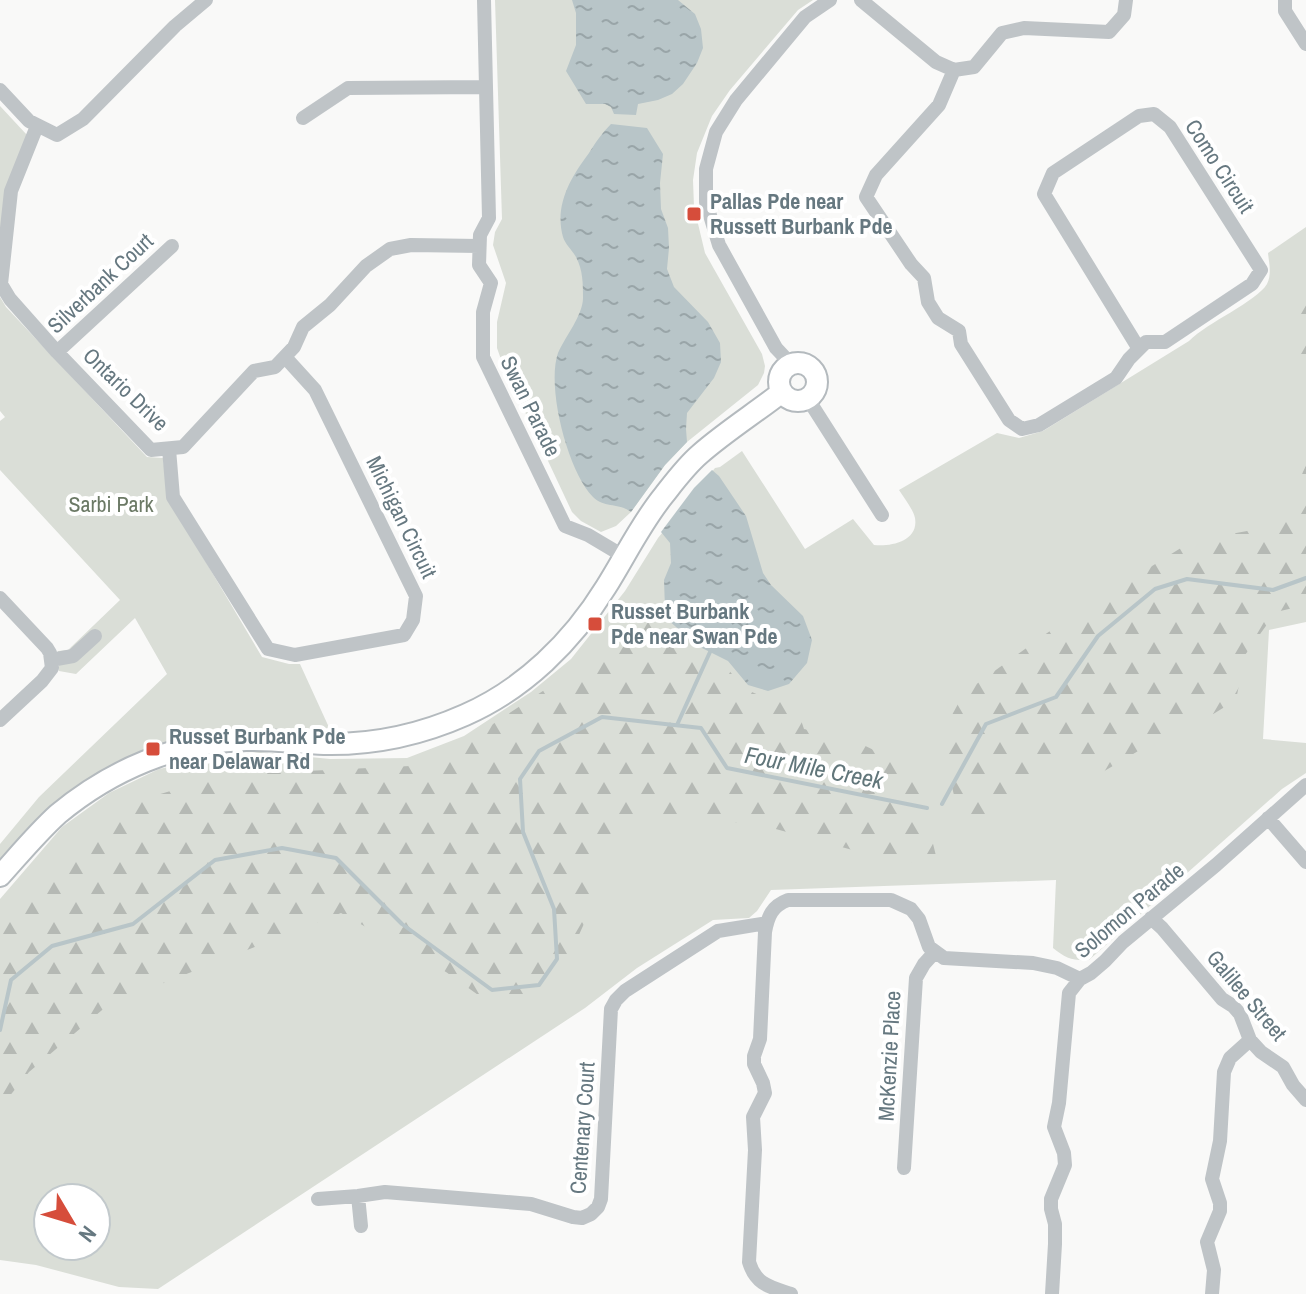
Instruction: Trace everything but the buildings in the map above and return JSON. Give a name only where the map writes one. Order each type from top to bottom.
[{"type":"street","points":[[0,90],[29,121],[57,135],[83,119],[175,26],[206,0]]},
{"type":"street","points":[[479,246],[480,235],[489,218],[484,0]]},
{"type":"street","points":[[791,364],[776,348],[719,245],[706,202],[706,169],[716,132],[736,100],[805,17],[830,0]]},
{"type":"street","points":[[861,0],[936,62],[954,70],[974,67],[1002,33],[1024,28],[1109,32],[1124,15],[1126,0]]},
{"type":"street","points":[[1285,0],[1285,11],[1306,44]]},
{"type":"street","name":"Como Circuit","points":[[954,70],[939,105],[876,175],[866,197],[911,264],[924,278],[928,302],[938,318],[959,331],[961,344],[1009,420],[1022,429],[1039,425],[1116,378],[1146,342],[1165,342],[1252,284],[1261,270],[1170,127],[1154,114],[1139,116],[1053,173],[1044,194],[1139,349]]},
{"type":"street","points":[[303,118],[348,88],[485,87]]},
{"type":"street","name":"Ontario Drive","points":[[37,126],[11,191],[1,284],[10,299],[57,352],[151,450],[183,447],[254,371],[275,367],[294,347],[303,327],[330,305],[366,266],[390,249],[411,245],[479,246]]},
{"type":"street","name":"Silverbank Court","points":[[57,352],[172,246]]},
{"type":"street","name":"Swan Parade","points":[[479,246],[479,265],[491,283],[483,312],[483,357],[565,526],[588,535],[625,557]]},
{"type":"street","name":"Michigan Circuit","points":[[169,449],[173,497],[268,649],[295,655],[404,635],[413,620],[416,596],[315,390],[285,357]]},
{"type":"street","points":[[791,364],[804,364],[817,376],[817,387],[808,399],[790,400],[782,392],[781,373],[791,364]]},
{"type":"street","points":[[0,876],[28,844],[67,808],[85,794],[154,756],[243,740],[324,744],[401,737],[467,714],[494,699],[524,680],[573,634],[661,499],[700,454],[782,392]]},
{"type":"street","points":[[808,399],[882,515]]},
{"type":"street","points":[[0,598],[47,648],[52,668],[0,720]]},
{"type":"street","points":[[51,660],[73,656],[95,636]]},
{"type":"street","name":"Solomon Parade","points":[[1069,993],[1080,979],[1105,961],[1123,942],[1306,785]]},
{"type":"street","points":[[1268,818],[1306,862]]},
{"type":"street","points":[[791,1294],[756,1278],[749,1262],[755,1150],[753,1117],[765,1093],[754,1056],[760,1039],[766,930],[773,908],[788,900],[891,900],[911,909],[919,919],[924,937],[934,953],[944,958],[1033,963],[1057,968],[1080,979]]},
{"type":"street","name":"Galilee Street","points":[[1151,918],[1222,999],[1240,1014],[1250,1040],[1283,1067],[1306,1100]]},
{"type":"street","name":"Centenary Court","points":[[318,1199],[385,1192],[531,1204],[582,1218],[591,1214],[601,1199],[611,1009],[616,1000],[625,991],[718,931],[739,928],[766,930]]},
{"type":"street","name":"McKenzie Place","points":[[904,1168],[916,978],[934,953]]},
{"type":"street","points":[[1049,967],[1069,993],[1054,1127],[1065,1165],[1051,1199],[1055,1234],[1052,1294]]},
{"type":"street","points":[[1212,1294],[1214,1270],[1207,1242],[1220,1211],[1212,1179],[1220,1141],[1224,1072],[1230,1058],[1250,1040]]},
{"type":"street","points":[[358,1196],[361,1226]]},
{"type":"green space","points":[[495,0],[813,0],[798,10],[730,90],[712,116],[697,153],[693,180],[694,207],[705,253],[762,354],[764,373],[758,385],[687,442],[665,465],[631,512],[616,526],[601,532],[572,512],[497,348],[497,322],[506,283],[493,245],[502,219]]},
{"type":"green space","points":[[0,106],[27,135],[0,251]]},
{"type":"green space","points":[[1306,227],[1306,622],[1269,630],[1263,739],[1306,743],[1306,773],[1282,789],[1089,960],[1070,958],[1053,948],[1056,880],[771,890],[749,918],[713,920],[637,968],[585,1008],[158,1289],[119,1287],[36,1265],[0,1260],[0,899],[62,827],[109,793],[159,769],[260,752],[330,759],[407,758],[464,736],[531,692],[571,659],[625,591],[658,538],[715,468],[742,451],[805,549],[853,519],[874,545],[902,541],[913,532],[915,518],[899,490],[997,433],[1019,438],[1043,431],[1242,305],[1267,284],[1270,268],[1268,253]]},
{"type":"green space","points":[[1306,282],[1306,374],[1294,333]]},
{"type":"green space","name":"Sarbi Park","points":[[0,297],[147,457],[163,458],[168,498],[262,657],[300,664],[332,734],[268,732],[152,750],[0,867],[0,844],[39,797],[167,674],[135,618],[76,674],[59,671],[58,651],[68,650],[120,600],[0,470],[0,421],[5,417],[0,411]]},
{"type":"green space","points":[[1306,465],[1306,605],[1276,612],[1245,655],[1236,700],[1210,716],[1172,731],[1101,773],[1072,753],[966,845],[940,737],[964,693],[1061,623],[1192,541],[1280,525]]},
{"type":"green space","points":[[651,605],[696,649],[724,664],[743,688],[763,697],[793,696],[804,729],[851,739],[915,770],[937,860],[900,863],[754,823],[633,821],[594,843],[597,895],[554,990],[522,1012],[481,997],[446,972],[341,913],[108,1005],[29,1072],[0,1108],[0,927],[70,844],[147,798],[224,775],[431,765],[602,652]]},
{"type":"water","points":[[572,0],[678,0],[695,14],[701,29],[703,48],[697,63],[672,94],[638,104],[636,115],[614,114],[611,107],[605,104],[586,104],[566,71],[576,45],[576,13]]},
{"type":"water","points":[[611,124],[647,128],[663,154],[660,183],[661,209],[668,228],[667,269],[674,287],[708,322],[720,343],[721,362],[714,378],[687,413],[687,442],[665,465],[631,512],[597,500],[584,485],[568,449],[555,386],[558,353],[577,319],[583,298],[580,267],[563,237],[563,203],[576,172]]},
{"type":"water","points":[[712,470],[746,516],[763,573],[803,616],[812,640],[807,663],[789,684],[768,691],[748,685],[728,661],[698,646],[668,620],[665,609],[664,580],[671,563],[670,543],[661,532],[694,488]]},
{"type":"waterway","name":"Four Mile Creek","points":[[942,804],[986,724],[1056,697],[1098,636],[1155,589],[1187,579],[1273,590],[1306,578]]},
{"type":"waterway","points":[[677,725],[710,652]]},
{"type":"waterway","name":"Four Mile Creek","points":[[0,1030],[11,980],[52,946],[133,924],[215,860],[282,848],[336,858],[402,924],[492,990],[539,985],[557,959],[554,909],[523,832],[520,779],[539,751],[602,717],[701,728],[727,768],[927,808]]},
{"type":"place","name":"Pallas Pde near Russett Burbank Pde","points":[[694,214]]},
{"type":"place","name":"Russet Burbank Pde near Swan Pde","points":[[595,624]]},
{"type":"place","name":"Russet Burbank Pde near Delawar Rd","points":[[153,749]]}]
